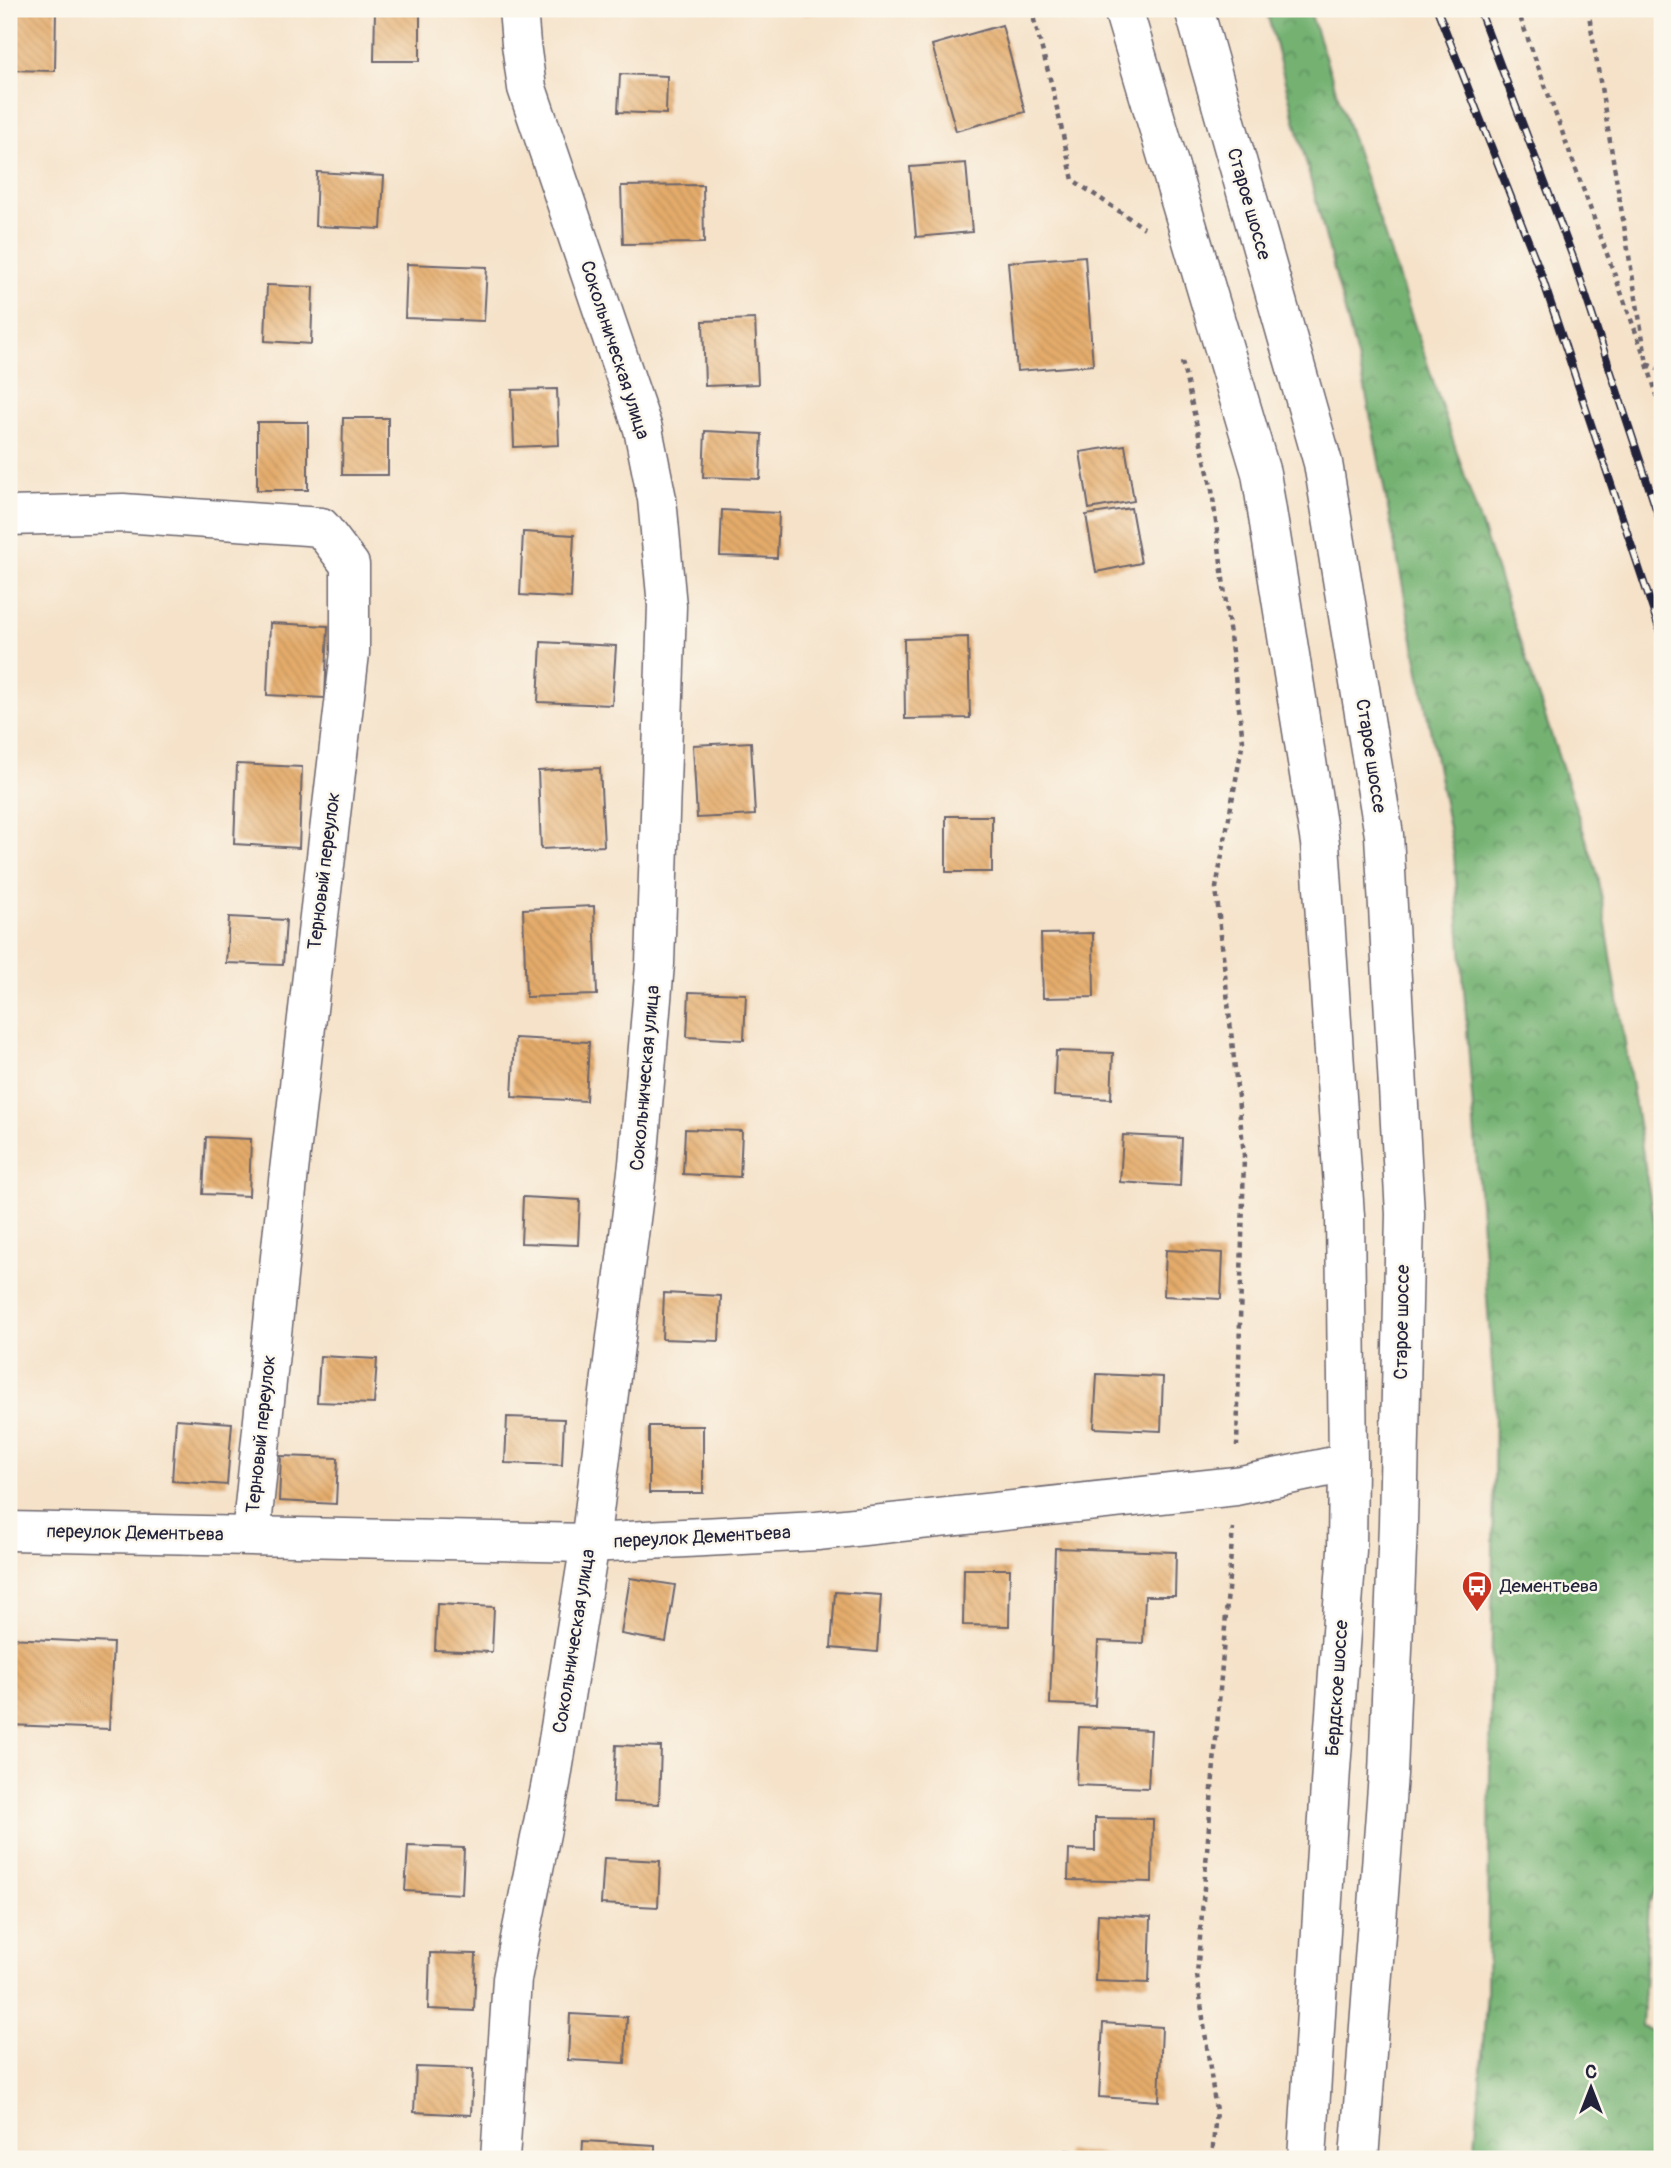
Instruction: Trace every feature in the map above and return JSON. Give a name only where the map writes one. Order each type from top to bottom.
[{"type":"main road","name":"Сокольническая улица","points":[[500,2159],[512,1979],[551,1783],[590,1543],[640,1138],[655,964],[667,606],[657,499],[643,429],[527,88],[518,9]]},
{"type":"main road","name":"Бердское шоссе","points":[[1122,9],[1261,473],[1321,843],[1345,1216],[1348,1463],[1347,1550],[1307,2159]]},
{"type":"main road","name":"Старое шоссе","points":[[1194,9],[1323,463],[1384,835],[1405,1214],[1398,1524],[1388,1774],[1359,2159]]},
{"type":"main road","name":"Терновый переулок","points":[[9,516],[122,513],[321,527],[350,565],[351,653],[289,1171],[251,1535]]},
{"type":"main road","name":"переулок Дементьева","points":[[9,1531],[590,1543],[831,1530],[1236,1486],[1348,1463]]},
{"type":"path","points":[[1031,9],[1073,180],[1152,233]]},
{"type":"path","points":[[1517,9],[1662,411]]},
{"type":"path","points":[[1588,9],[1647,364]]},
{"type":"path","points":[[1181,355],[1212,490],[1243,741],[1216,888]]},
{"type":"path","points":[[1647,364],[1662,371]]},
{"type":"green space","points":[[1266,9],[1309,9],[1598,875],[1662,1273],[1662,1881],[1648,1904],[1642,2027],[1662,2035],[1662,2159],[1474,2159],[1487,1992],[1495,1406],[1454,855],[1365,388]]},
{"type":"building","points":[[9,9],[56,9],[55,71],[9,70]]},
{"type":"building","points":[[375,9],[420,9],[420,61],[374,61]]},
{"type":"building","points":[[803,9],[837,9],[837,10],[804,15]]},
{"type":"building","points":[[1002,25],[1025,112],[956,131],[932,45]]},
{"type":"building","points":[[620,74],[667,76],[666,114],[618,112]]},
{"type":"building","points":[[9,147],[15,147],[13,193],[9,193]]},
{"type":"building","points":[[966,163],[972,232],[916,237],[910,167]]},
{"type":"building","points":[[317,172],[384,176],[381,229],[315,226]]},
{"type":"building","points":[[703,185],[704,243],[623,244],[621,186]]},
{"type":"building","points":[[1085,256],[1093,365],[1017,371],[1008,262]]},
{"type":"building","points":[[407,264],[487,267],[484,321],[405,318]]},
{"type":"building","points":[[267,285],[313,287],[311,344],[265,341]]},
{"type":"building","points":[[755,319],[758,384],[705,386],[703,321]]},
{"type":"building","points":[[557,389],[559,445],[514,447],[512,390]]},
{"type":"building","points":[[343,418],[388,418],[388,475],[342,475]]},
{"type":"building","points":[[257,422],[308,422],[308,490],[257,490]]},
{"type":"building","points":[[705,431],[762,434],[760,479],[703,477]]},
{"type":"building","points":[[1125,445],[1134,501],[1089,509],[1080,452]]},
{"type":"building","points":[[1131,508],[1141,563],[1096,572],[1086,515]]},
{"type":"building","points":[[722,510],[779,513],[777,558],[720,556]]},
{"type":"building","points":[[523,532],[574,535],[571,598],[520,595]]},
{"type":"building","points":[[270,623],[328,626],[325,698],[267,695]]},
{"type":"building","points":[[968,637],[970,718],[905,719],[904,639]]},
{"type":"building","points":[[541,642],[616,646],[612,705],[538,702]]},
{"type":"building","points":[[751,742],[755,815],[697,818],[693,745]]},
{"type":"building","points":[[237,764],[302,767],[299,848],[234,844]]},
{"type":"building","points":[[600,768],[604,846],[541,849],[538,771]]},
{"type":"building","points":[[946,816],[992,816],[992,872],[946,872]]},
{"type":"building","points":[[594,906],[597,995],[526,997],[523,909]]},
{"type":"building","points":[[229,917],[286,920],[283,965],[226,963]]},
{"type":"building","points":[[1093,933],[1094,997],[1043,998],[1041,934]]},
{"type":"building","points":[[689,992],[746,994],[744,1040],[687,1037]]},
{"type":"building","points":[[515,1038],[589,1042],[586,1101],[512,1097]]},
{"type":"building","points":[[1056,1051],[1113,1053],[1111,1099],[1054,1096]]},
{"type":"building","points":[[685,1129],[742,1131],[740,1177],[683,1174]]},
{"type":"building","points":[[1123,1135],[1182,1138],[1180,1186],[1120,1182]]},
{"type":"building","points":[[206,1137],[251,1139],[249,1196],[203,1194]]},
{"type":"building","points":[[523,1197],[580,1200],[578,1245],[521,1243]]},
{"type":"building","points":[[1166,1250],[1223,1253],[1221,1299],[1164,1296]]},
{"type":"building","points":[[664,1293],[721,1296],[719,1341],[662,1339]]},
{"type":"building","points":[[320,1356],[377,1359],[374,1404],[317,1402]]},
{"type":"building","points":[[1097,1374],[1163,1377],[1161,1431],[1094,1428]]},
{"type":"building","points":[[507,1417],[564,1419],[562,1465],[505,1463]]},
{"type":"building","points":[[176,1419],[232,1423],[227,1485],[172,1481]]},
{"type":"building","points":[[649,1426],[703,1426],[703,1493],[649,1493]]},
{"type":"building","points":[[281,1456],[338,1458],[336,1504],[279,1501]]},
{"type":"building","points":[[1055,1548],[1176,1552],[1175,1596],[1145,1596],[1143,1643],[1098,1641],[1095,1706],[1050,1704]]},
{"type":"building","points":[[964,1569],[1010,1569],[1009,1626],[963,1625]]},
{"type":"building","points":[[630,1578],[675,1585],[666,1642],[621,1634]]},
{"type":"building","points":[[835,1592],[881,1595],[877,1652],[831,1648]]},
{"type":"building","points":[[437,1604],[494,1607],[492,1652],[435,1650]]},
{"type":"building","points":[[9,1638],[113,1643],[109,1729],[9,1725]]},
{"type":"building","points":[[1079,1727],[1151,1730],[1148,1788],[1076,1785]]},
{"type":"building","points":[[616,1745],[661,1747],[659,1804],[613,1802]]},
{"type":"building","points":[[1095,1818],[1153,1819],[1152,1882],[1068,1880],[1069,1850],[1095,1851]]},
{"type":"building","points":[[408,1846],[464,1848],[462,1894],[405,1891]]},
{"type":"building","points":[[604,1858],[660,1861],[658,1907],[601,1904]]},
{"type":"building","points":[[1098,1914],[1151,1917],[1149,1983],[1095,1981]]},
{"type":"building","points":[[430,1953],[476,1954],[474,2011],[428,2009]]},
{"type":"building","points":[[570,2014],[627,2017],[625,2063],[568,2060]]},
{"type":"building","points":[[1103,2023],[1162,2027],[1159,2101],[1099,2097]]},
{"type":"building","points":[[416,2067],[473,2069],[471,2115],[414,2112]]},
{"type":"building","points":[[583,2141],[655,2145],[655,2159],[582,2159]]},
{"type":"building","points":[[1066,2150],[1130,2158],[1130,2159],[1065,2159]]},
{"type":"railway","points":[[1437,9],[1540,271],[1662,637]]},
{"type":"railway","points":[[1479,9],[1574,260],[1662,527]]},
{"type":"place","name":"Дементьева","points":[[1477,1613]]}]
